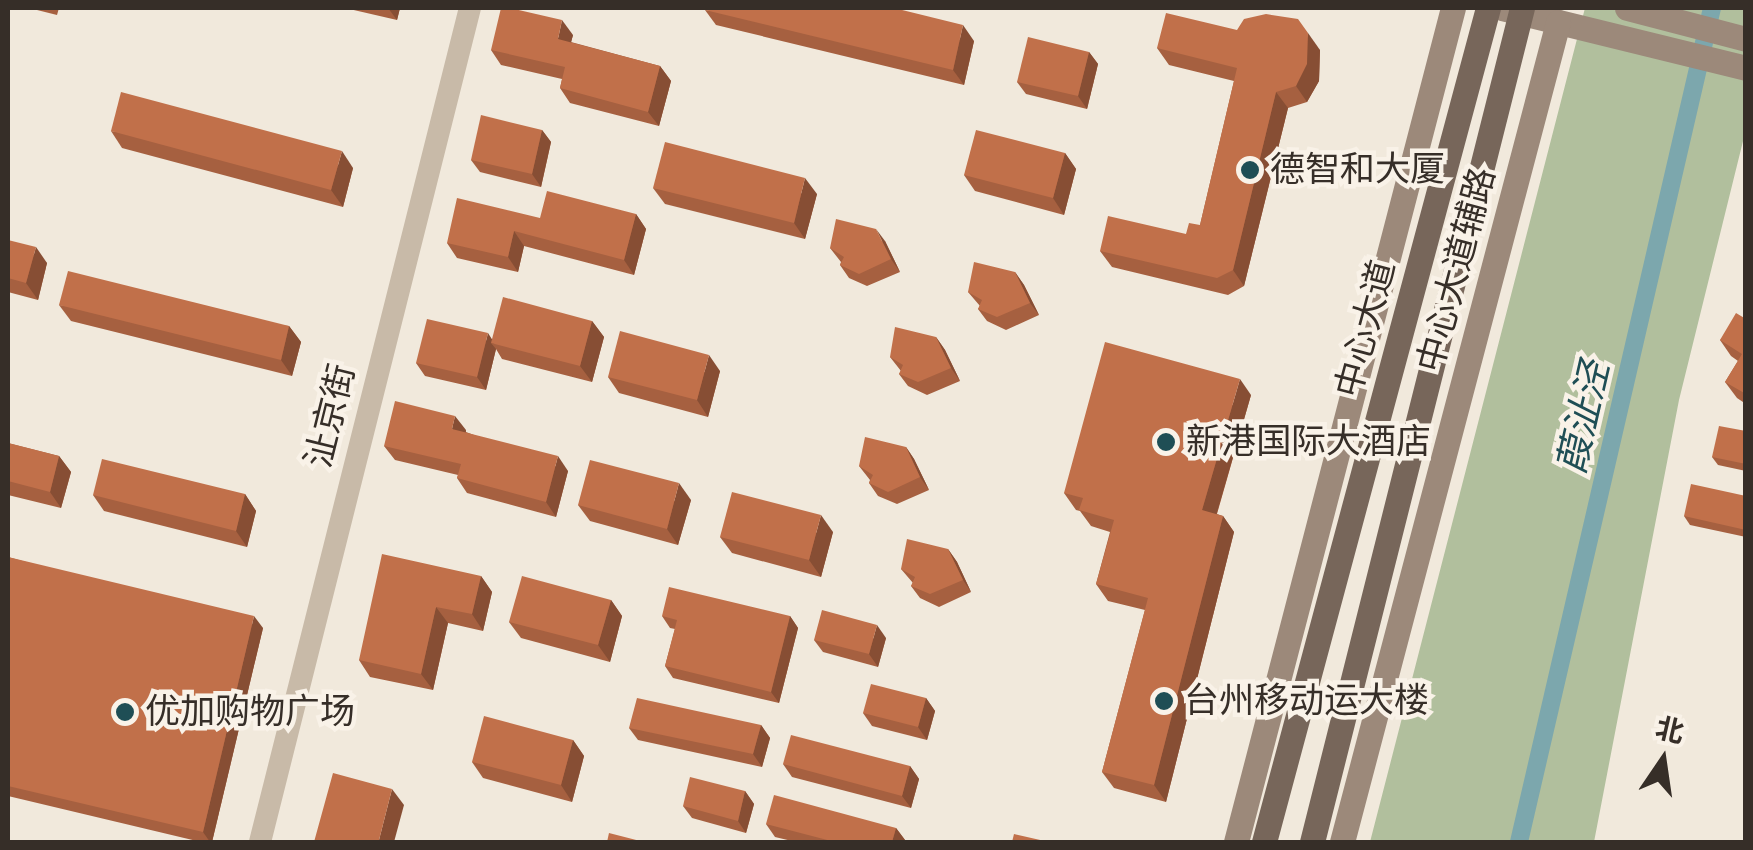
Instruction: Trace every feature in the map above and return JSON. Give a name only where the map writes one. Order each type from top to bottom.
[{"type":"main road","name":"中心大道辅路","points":[[1236,842],[1453,8]]},
{"type":"main road","name":"中心大道","points":[[1264,842],[1488,8]]},
{"type":"main road","points":[[1627,8],[1736,37]]},
{"type":"main road","name":"中心大道","points":[[1312,842],[1515,9]]},
{"type":"main road","points":[[1515,9],[1553,14],[1746,68]]},
{"type":"main road","name":"中心大道辅路","points":[[1342,842],[1553,14]]},
{"type":"street","name":"沚京街","points":[[260,842],[470,8]]},
{"type":"green space","points":[[1585,8],[1745,8],[1745,133],[1679,400],[1594,842],[1370,842]]},
{"type":"building","points":[[501,8],[562,20],[558,39],[660,66],[648,112],[560,88],[565,67],[491,50]]},
{"type":"building","points":[[706,8],[894,8],[963,25],[953,70]]},
{"type":"building","name":"德智和大厦","points":[[1166,13],[1237,30],[1244,19],[1266,14],[1298,19],[1308,33],[1307,64],[1296,86],[1276,92],[1233,270],[1217,278],[1100,251],[1108,216],[1186,234],[1189,223],[1200,225],[1237,68],[1157,48]]},
{"type":"building","points":[[1028,37],[1089,52],[1078,96],[1017,82]]},
{"type":"building","points":[[121,92],[342,151],[331,190],[111,131]]},
{"type":"building","points":[[481,115],[542,130],[532,174],[471,160]]},
{"type":"building","points":[[976,130],[1065,153],[1053,198],[964,175]]},
{"type":"building","points":[[665,142],[805,178],[794,223],[653,188]]},
{"type":"building","points":[[547,191],[636,214],[624,260],[514,231],[508,257],[447,243],[457,198],[540,218]]},
{"type":"building","points":[[836,219],[876,229],[891,259],[859,274],[840,265],[844,257],[830,248]]},
{"type":"building","points":[[8,240],[36,247],[26,283],[8,278]]},
{"type":"building","points":[[974,262],[1015,272],[1030,303],[997,317],[978,309],[982,300],[968,292]]},
{"type":"building","points":[[68,271],[289,326],[281,360],[59,305]]},
{"type":"building","points":[[503,297],[592,321],[580,366],[491,343]]},
{"type":"building","points":[[1736,313],[1746,319],[1746,394],[1725,382],[1742,354],[1720,340]]},
{"type":"building","points":[[427,319],[488,333],[477,377],[416,363]]},
{"type":"building","points":[[895,327],[936,337],[951,368],[918,382],[899,374],[903,365],[890,357]]},
{"type":"building","points":[[620,331],[709,355],[697,400],[608,377]]},
{"type":"building","points":[[1105,342],[1240,379],[1202,510],[1223,516],[1154,785],[1102,772],[1148,598],[1096,584],[1114,520],[1079,510],[1083,498],[1064,493]]},
{"type":"building","points":[[395,401],[455,416],[452,429],[558,456],[546,502],[457,478],[461,464],[384,446]]},
{"type":"building","points":[[1719,426],[1746,431],[1746,464],[1712,457]]},
{"type":"building","points":[[865,437],[906,447],[920,477],[888,492],[869,483],[873,475],[859,466]]},
{"type":"building","points":[[8,443],[59,456],[50,492],[8,481]]},
{"type":"building","points":[[102,459],[245,494],[236,531],[93,495]]},
{"type":"building","points":[[590,460],[679,483],[667,529],[578,505]]},
{"type":"building","points":[[1691,484],[1746,496],[1746,530],[1684,516]]},
{"type":"building","points":[[732,492],[821,515],[809,560],[720,537]]},
{"type":"building","points":[[907,539],[948,549],[963,580],[930,594],[911,586],[915,577],[901,569]]},
{"type":"building","points":[[382,554],[481,576],[472,614],[436,607],[421,674],[359,660]]},
{"type":"building","name":"优加购物广场","points":[[8,557],[254,616],[203,832],[8,786]]},
{"type":"building","points":[[522,576],[611,600],[598,645],[509,622]]},
{"type":"building","points":[[669,587],[790,616],[771,692],[665,666],[677,620],[662,616]]},
{"type":"building","points":[[822,610],[877,625],[869,654],[814,640]]},
{"type":"building","points":[[871,684],[926,698],[918,727],[863,713]]},
{"type":"building","points":[[637,698],[761,725],[753,754],[629,728]]},
{"type":"building","points":[[484,716],[573,740],[561,785],[472,762]]},
{"type":"building","points":[[791,735],[910,766],[902,796],[783,764]]},
{"type":"building","points":[[333,773],[392,789],[379,840],[387,842],[314,842]]},
{"type":"building","points":[[690,777],[745,791],[738,821],[683,806]]},
{"type":"building","points":[[774,795],[896,828],[892,842],[835,842],[766,824]]},
{"type":"building","points":[[609,833],[644,842],[607,842]]},
{"type":"building","points":[[1014,834],[1049,842],[1012,842]]},
{"type":"waterway","name":"葭沚泾","points":[[1519,842],[1712,8]]},
{"type":"place","name":"德智和大厦","points":[[1250,170]]},
{"type":"place","name":"新港国际大酒店","points":[[1166,442]]},
{"type":"place","name":"台州移动运大楼","points":[[1164,701]]},
{"type":"place","name":"优加购物广场","points":[[125,712]]}]
